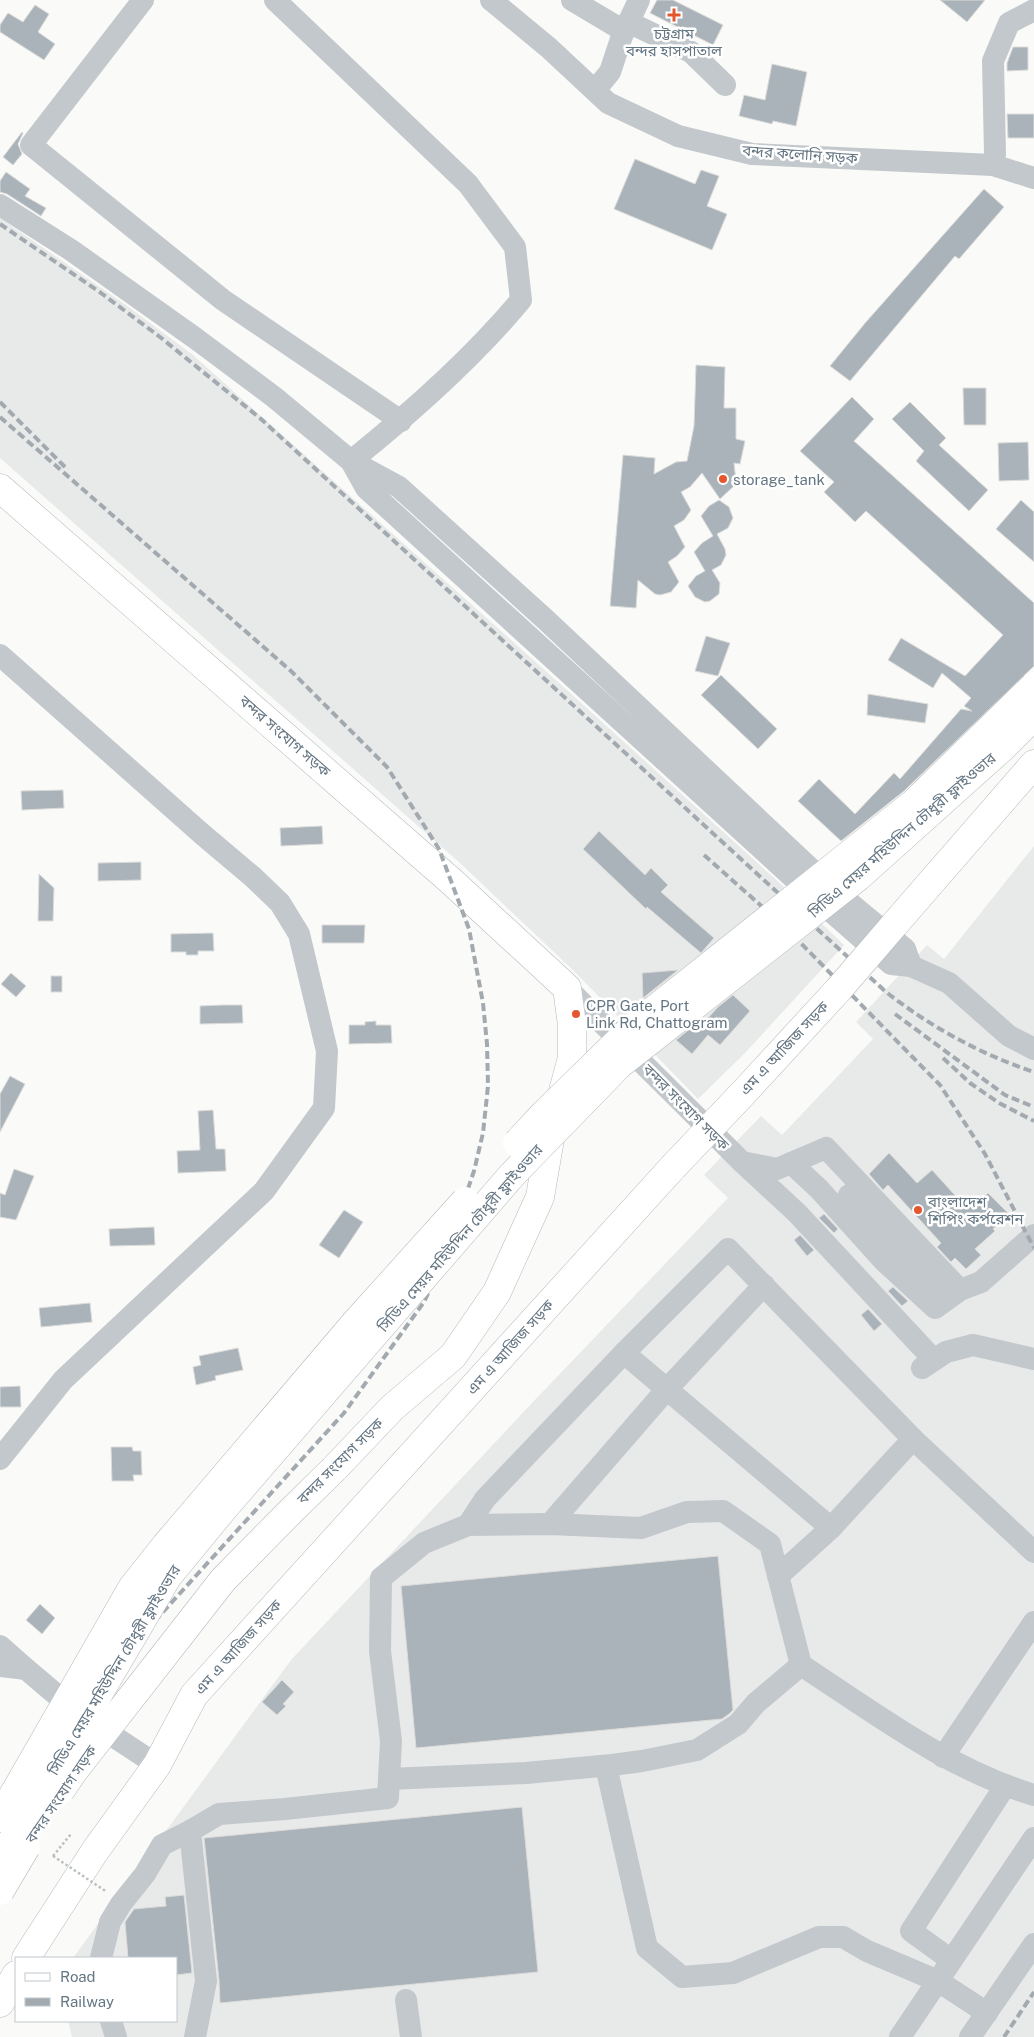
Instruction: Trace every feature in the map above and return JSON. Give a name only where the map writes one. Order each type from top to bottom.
[{"type":"main road","name":"বন্দর সংযোগ সড়ক","points":[[0,488],[451,882],[567,988],[572,1025],[572,1058],[550,1139],[540,1197],[501,1284],[453,1356],[392,1408],[334,1470],[223,1580],[72,1772],[0,1891]]},
{"type":"main road","points":[[0,1818],[132,1588],[172,1537],[356,1322],[537,1122],[634,1025],[914,804],[1034,686]]},
{"type":"main road","name":"সিডিএ মেয়র মহিউদ্দিন চৌধুরী ফ্লাইওভার","points":[[0,1861],[168,1576],[224,1508],[512,1175],[620,1064],[858,877],[1003,747],[1034,716]]},
{"type":"main road","name":"এম এ আজিজ সড়ক","points":[[27,1957],[95,1852],[157,1765],[194,1695],[673,1167],[839,989],[1034,764]]},
{"type":"main road","points":[[0,2003],[15,1977]]},
{"type":"street","points":[[143,0],[31,145],[223,300],[401,422]]},
{"type":"street","points":[[275,0],[468,184],[515,248],[521,300],[494,332],[401,422],[351,461]]},
{"type":"street","name":"বন্দর কলোনি সড়ক","points":[[491,0],[596,89],[608,103],[678,136],[752,154],[993,165],[1034,178]]},
{"type":"street","points":[[572,0],[626,26],[691,52],[725,85]]},
{"type":"street","points":[[596,89],[610,72],[626,26],[639,0]]},
{"type":"street","points":[[993,165],[995,87],[993,61],[1009,23],[1034,10]]},
{"type":"street","points":[[0,205],[71,250],[194,338],[274,397],[351,461],[399,487],[554,627],[828,884],[905,948],[910,966],[950,983],[1010,1036],[1034,1049]]},
{"type":"street","points":[[0,655],[253,877],[280,903],[299,934],[327,1051],[324,1108],[264,1191],[63,1380],[0,1459]]},
{"type":"street","name":"বন্দর সংযোগ সড়ক","points":[[567,988],[742,1162],[777,1169],[809,1155]]},
{"type":"street","points":[[809,1155],[819,1189],[883,1260],[935,1308],[953,1294],[981,1282],[1034,1235]]},
{"type":"street","points":[[809,1155],[953,1294]]},
{"type":"street","points":[[742,1162],[789,1224],[922,1369],[940,1356],[974,1344],[1034,1359]]},
{"type":"street","points":[[468,1526],[485,1499],[624,1352],[728,1249],[913,1439],[1034,1552]]},
{"type":"street","points":[[550,1524],[668,1389],[764,1285]]},
{"type":"street","points":[[624,1352],[831,1528]]},
{"type":"street","points":[[778,1576],[831,1528],[913,1439]]},
{"type":"street","points":[[101,1957],[110,1922],[121,1904],[145,1874],[162,1845],[219,1814],[388,1798],[391,1741],[380,1651],[381,1578],[424,1543],[468,1526],[550,1524],[641,1528],[687,1512],[723,1511],[770,1544],[801,1665],[943,1757],[1005,1786],[1034,1795]]},
{"type":"street","points":[[943,1757],[1034,1622]]},
{"type":"street","points":[[0,1646],[78,1713],[157,1765]]},
{"type":"street","points":[[389,1779],[526,1773],[606,1766],[698,1750],[738,1724],[756,1703],[801,1665]]},
{"type":"street","points":[[0,1666],[26,1669]]},
{"type":"street","points":[[606,1766],[647,1948],[682,1977],[733,1973],[818,1937],[843,1937],[867,1951],[938,1981],[987,2012]]},
{"type":"street","points":[[951,1960],[911,1931],[1005,1786]]},
{"type":"street","points":[[190,1831],[206,1981],[195,2037]]},
{"type":"street","points":[[900,2037],[1034,1838]]},
{"type":"street","points":[[970,2037],[1034,1944]]},
{"type":"street","points":[[406,2000],[411,2037]]},
{"type":"street","points":[[112,2022],[116,2037]]},
{"type":"path","points":[[71,1834],[53,1856],[107,1892]]},
{"type":"shaded area","points":[[0,218],[126,305],[193,355],[558,682],[783,886],[844,945],[745,1053],[698,1099],[575,972],[460,863],[0,458]]},
{"type":"shaded area","points":[[1034,846],[1034,2037],[72,2037],[68,2022],[178,2022],[178,1957],[74,1957],[291,1660],[532,1403],[728,1198],[704,1175],[761,1116],[782,1135],[873,1039],[856,1022],[927,945],[944,959]]},
{"type":"building","points":[[657,0],[673,0],[723,25],[713,45],[650,13]]},
{"type":"building","points":[[940,0],[985,0],[967,22]]},
{"type":"building","points":[[35,5],[49,14],[38,32],[55,44],[44,60],[0,32],[0,25],[8,13],[23,22]]},
{"type":"building","points":[[1013,47],[1028,47],[1028,70],[1007,71],[1007,63]]},
{"type":"building","points":[[772,64],[807,72],[796,126],[773,121],[772,124],[739,116],[744,95],[765,100]]},
{"type":"building","points":[[1007,114],[1034,114],[1034,138],[1008,138]]},
{"type":"building","points":[[22,132],[18,144],[22,154],[13,165],[3,157]]},
{"type":"building","points":[[635,159],[695,184],[701,170],[719,176],[707,206],[727,214],[712,250],[614,209]]},
{"type":"building","points":[[6,172],[30,189],[25,196],[46,208],[41,216],[7,194],[0,192],[0,181]]},
{"type":"building","points":[[984,189],[1004,207],[959,259],[955,256],[850,381],[830,366],[866,322]]},
{"type":"building","points":[[696,365],[725,367],[724,408],[736,408],[736,439],[745,441],[740,464],[734,463],[735,485],[720,499],[702,473],[690,487],[681,492],[691,510],[684,520],[674,526],[685,547],[668,562],[679,582],[671,592],[660,595],[655,594],[638,580],[636,608],[610,606],[623,455],[655,458],[654,474],[676,462],[687,461],[694,426]]},
{"type":"building","points":[[963,388],[986,388],[986,425],[964,425]]},
{"type":"building","points":[[852,397],[874,419],[854,441],[1034,603],[1034,666],[904,791],[841,841],[798,801],[819,779],[855,814],[894,773],[900,779],[961,709],[972,711],[964,706],[971,698],[942,673],[933,688],[888,660],[901,638],[965,676],[1003,635],[866,511],[855,522],[824,492],[834,482],[800,451]]},
{"type":"building","points":[[910,402],[946,438],[939,445],[988,490],[969,511],[916,461],[924,451],[892,419]]},
{"type":"building","points":[[1028,442],[1029,480],[999,481],[998,443]]},
{"type":"building","points":[[719,500],[729,507],[733,518],[728,528],[717,534],[726,555],[721,565],[712,570],[720,583],[719,594],[710,601],[705,602],[695,597],[688,586],[696,576],[705,571],[694,552],[702,543],[713,536],[701,516],[709,506]]},
{"type":"building","points":[[1021,500],[1034,512],[1034,562],[996,529]]},
{"type":"building","points":[[706,636],[730,643],[718,676],[695,671]]},
{"type":"building","points":[[721,675],[777,729],[758,749],[701,695]]},
{"type":"building","points":[[868,694],[928,704],[925,723],[867,715]]},
{"type":"building","points":[[63,790],[64,808],[22,810],[21,791]]},
{"type":"building","points":[[322,826],[323,844],[281,846],[280,828]]},
{"type":"building","points":[[599,831],[645,875],[651,868],[668,885],[661,892],[714,938],[701,953],[647,907],[646,909],[583,849]]},
{"type":"building","points":[[141,862],[141,880],[98,881],[98,863]]},
{"type":"building","points":[[39,874],[54,888],[53,921],[38,921]]},
{"type":"building","points":[[322,925],[365,925],[364,943],[322,943]]},
{"type":"building","points":[[213,933],[214,951],[198,951],[198,955],[186,955],[186,952],[171,952],[171,934]]},
{"type":"building","points":[[678,970],[643,998],[642,973]]},
{"type":"building","points":[[11,973],[26,986],[16,997],[1,984]]},
{"type":"building","points":[[51,976],[62,976],[62,992],[51,992]]},
{"type":"building","points":[[733,995],[750,1011],[720,1045],[708,1035],[692,1054],[676,1040],[691,1028],[695,1032],[718,1007]]},
{"type":"building","points":[[242,1005],[243,1023],[200,1024],[200,1006]]},
{"type":"building","points":[[376,1021],[376,1025],[391,1025],[392,1043],[349,1044],[349,1025],[365,1025],[365,1022]]},
{"type":"building","points":[[10,1076],[25,1084],[0,1132],[0,1094]]},
{"type":"building","points":[[213,1110],[216,1149],[225,1149],[226,1171],[178,1173],[177,1151],[200,1150],[198,1111]]},
{"type":"building","points":[[889,1153],[917,1183],[932,1170],[963,1204],[967,1200],[973,1207],[988,1193],[1009,1214],[993,1229],[995,1231],[975,1249],[981,1255],[966,1269],[955,1258],[951,1262],[937,1247],[941,1243],[888,1185],[883,1190],[869,1174]]},
{"type":"building","points":[[14,1169],[34,1176],[16,1220],[0,1217],[0,1193],[5,1195]]},
{"type":"building","points":[[344,1210],[363,1222],[339,1258],[319,1245]]},
{"type":"building","points":[[824,1214],[838,1229],[834,1233],[819,1218]]},
{"type":"building","points":[[154,1227],[155,1245],[110,1246],[109,1229]]},
{"type":"building","points":[[800,1235],[814,1250],[807,1256],[794,1240]]},
{"type":"building","points":[[893,1287],[908,1301],[902,1306],[888,1291]]},
{"type":"building","points":[[90,1303],[92,1322],[41,1327],[39,1308]]},
{"type":"building","points":[[868,1309],[882,1324],[874,1331],[861,1315]]},
{"type":"building","points":[[238,1348],[243,1370],[215,1376],[216,1380],[196,1385],[193,1367],[201,1365],[199,1356]]},
{"type":"building","points":[[20,1386],[21,1407],[0,1407],[0,1387]]},
{"type":"building","points":[[111,1447],[132,1447],[133,1451],[141,1451],[142,1475],[133,1475],[134,1481],[112,1481]]},
{"type":"building","points":[[718,1556],[733,1710],[722,1719],[416,1748],[401,1586]]},
{"type":"building","points":[[40,1604],[55,1618],[42,1634],[26,1620]]},
{"type":"building","points":[[282,1680],[294,1692],[283,1704],[286,1706],[277,1715],[262,1702]]},
{"type":"building","points":[[522,1807],[538,1972],[220,2003],[204,1838]]},
{"type":"building","points":[[184,1895],[192,1973],[178,1975],[178,1957],[128,1957],[125,1922],[134,1909],[166,1906],[165,1897]]},
{"type":"railway","points":[[0,224],[101,293],[160,337],[261,419],[886,992],[938,1028],[994,1057],[1034,1072]]},
{"type":"railway","points":[[0,402],[65,467]]},
{"type":"railway","points":[[0,417],[291,671],[387,767],[439,849],[469,929],[483,1003],[487,1044],[488,1086],[483,1133],[474,1171],[444,1259],[424,1302],[344,1413],[142,1635],[0,1813]]},
{"type":"railway","points":[[704,855],[785,927],[940,1085],[985,1154],[1034,1248]]},
{"type":"railway","points":[[895,1014],[1005,1095],[1034,1107]]},
{"type":"railway","points":[[943,1058],[970,1083],[999,1103],[1034,1121]]},
{"type":"railway","points":[[1004,2037],[1034,1992]]},
{"type":"place","name":"চট্টগ্রাম বন্দর হাসপাতাল","points":[[674,15]]},
{"type":"place","name":"storage_tank","points":[[723,479]]},
{"type":"place","name":"CPR Gate, Port Link Rd, Chattogram","points":[[576,1014]]},
{"type":"place","name":"বাংলাদেশ শিপিং কর্পরেশন","points":[[918,1210]]}]
